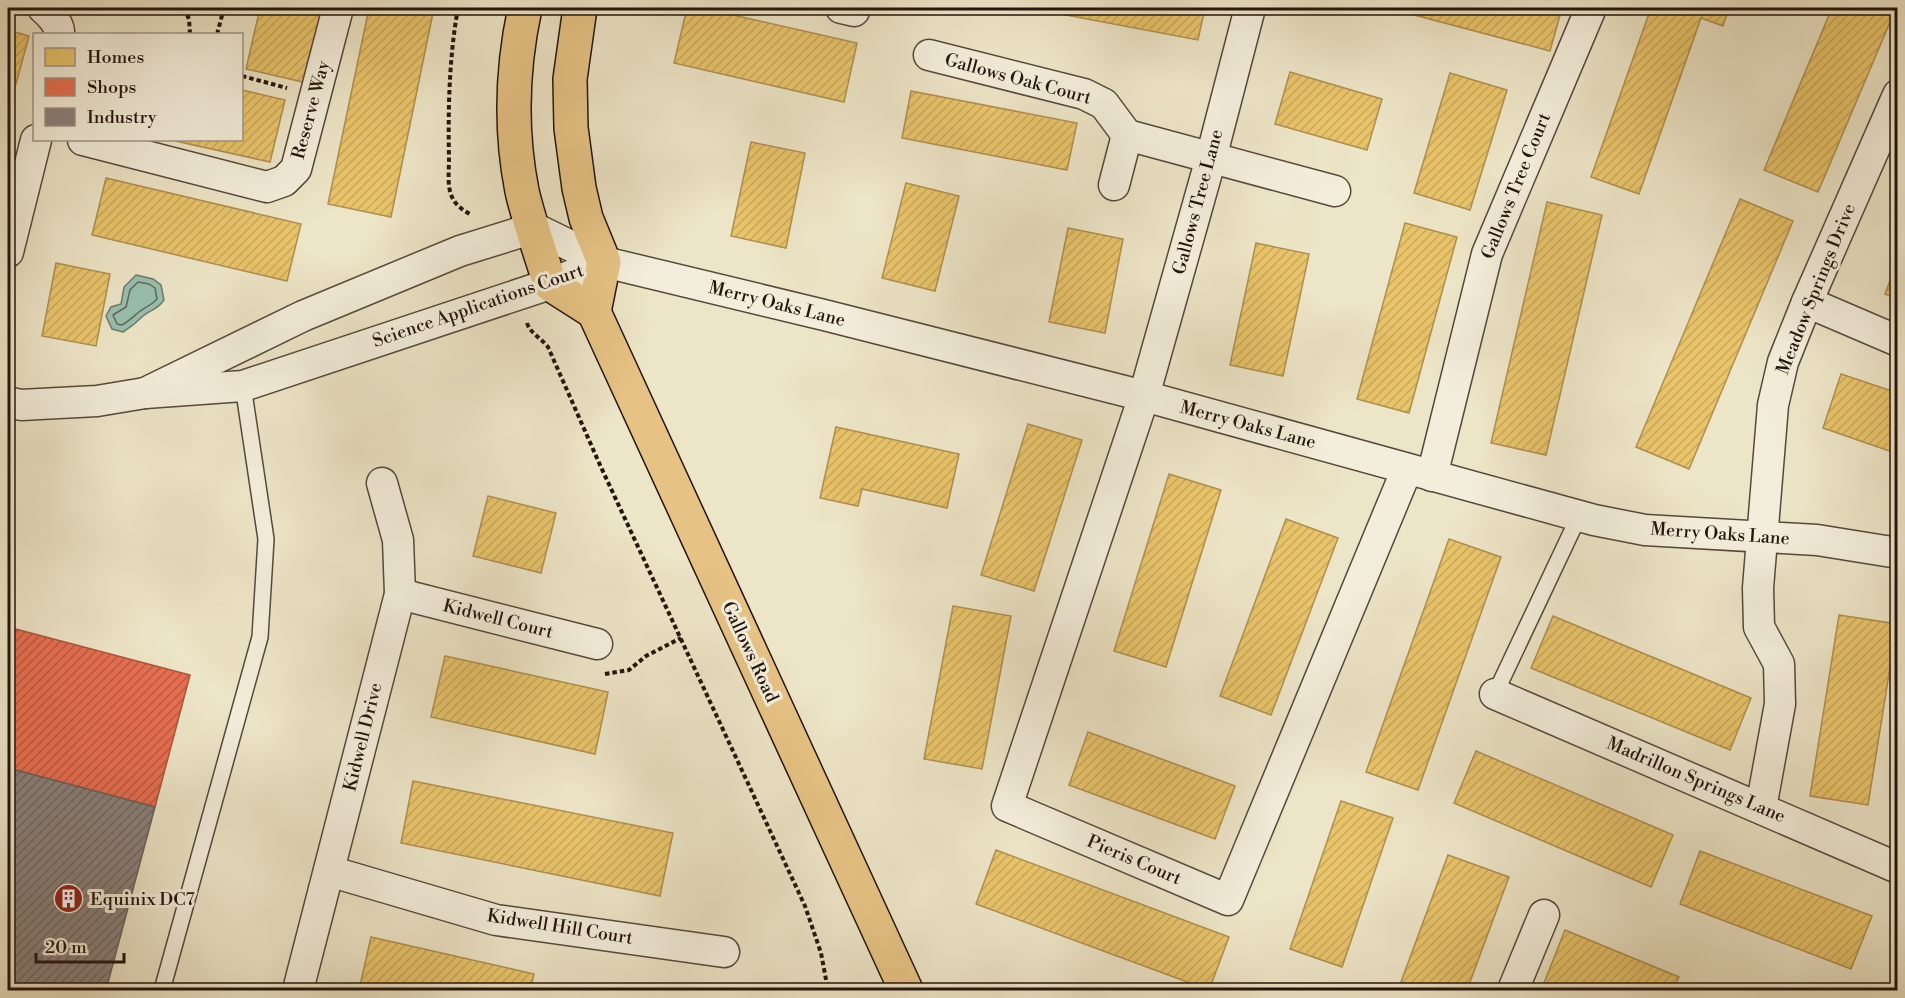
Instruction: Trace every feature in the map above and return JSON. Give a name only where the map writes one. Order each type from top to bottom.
[{"type":"main road","points":[[525,8],[514,79],[514,125],[523,193],[550,284],[594,312],[604,262],[586,218],[579,188],[571,128],[570,79],[580,8]]},
{"type":"main road","name":"Gallows Road","points":[[594,312],[906,990]]},
{"type":"street","points":[[43,8],[51,15],[60,30],[59,33]]},
{"type":"street","name":"Reserve Way","points":[[87,141],[267,187],[284,181],[296,170],[338,8]]},
{"type":"street","name":"Gallows Tree Lane","points":[[1144,396],[1250,8]]},
{"type":"street","name":"Gallows Tree Court","points":[[1420,472],[1487,254],[1591,8]]},
{"type":"street","name":"Gallows Oak Court","points":[[929,55],[1084,94],[1104,104],[1127,135]]},
{"type":"street","name":"Meadow Springs Drive","points":[[1761,808],[1780,704],[1779,664],[1759,627],[1758,588],[1773,405],[1783,362],[1807,302],[1898,95]]},
{"type":"street","points":[[1114,184],[1127,135],[1335,191]]},
{"type":"street","points":[[8,252],[36,141]]},
{"type":"street","name":"Science Applications Court","points":[[145,393],[303,316],[460,251],[534,228],[604,262]]},
{"type":"street","name":"Science Applications Court","points":[[8,402],[21,405],[97,401],[145,393],[243,386],[516,296],[604,262]]},
{"type":"street","name":"Merry Oaks Lane","points":[[604,262],[1144,396],[1579,516],[1645,530],[1762,536],[1850,544],[1898,553]]},
{"type":"street","points":[[1807,302],[1898,341]]},
{"type":"street","name":"Pieris Court","points":[[1144,396],[1007,806],[1228,900],[1420,472]]},
{"type":"street","name":"Kidwell Drive","points":[[298,990],[400,594],[398,540],[382,483]]},
{"type":"street","name":"Kidwell Court","points":[[400,594],[597,644]]},
{"type":"street","name":"Madrillon Springs Lane","points":[[1495,694],[1898,868]]},
{"type":"street","name":"Kidwell Hill Court","points":[[329,871],[496,920],[724,951]]},
{"type":"street","points":[[1513,990],[1544,915]]},
{"type":"lane","points":[[162,990],[260,637],[266,539],[243,386]]},
{"type":"lane","points":[[1495,694],[1579,516]]},
{"type":"path","points":[[129,8],[151,12],[184,8],[189,19],[190,33]]},
{"type":"path","points":[[217,33],[224,8]]},
{"type":"path","points":[[458,8],[450,74],[448,131],[451,196],[457,206],[474,215],[489,242]]},
{"type":"path","points":[[243,76],[315,95]]},
{"type":"path","points":[[516,296],[530,330],[548,346],[600,465],[808,914],[821,953],[828,990]]},
{"type":"path","points":[[597,644],[592,671],[608,675],[629,670],[646,656],[681,638]]},
{"type":"water","points":[[136,275],[153,279],[161,285],[164,300],[123,332],[112,329],[106,316],[111,307],[121,304],[124,287]]},
{"type":"building: Homes","points":[[260,8],[324,8],[307,83],[246,69]]},
{"type":"building: Homes","points":[[369,8],[434,8],[391,217],[328,204]]},
{"type":"building: Homes","points":[[687,8],[702,8],[857,43],[844,102],[674,63]]},
{"type":"building: Homes","points":[[1056,8],[1205,8],[1198,40],[1055,13]]},
{"type":"building: Homes","points":[[1388,8],[1562,8],[1550,51]]},
{"type":"building: Homes","points":[[1651,8],[1729,8],[1723,26],[1701,18],[1639,194],[1591,177]]},
{"type":"building: Homes","points":[[1832,8],[1896,8],[1818,192],[1764,170]]},
{"type":"building: Homes","points":[[8,30],[29,36],[16,84],[8,82]]},
{"type":"building: Homes","points":[[1290,72],[1382,99],[1367,150],[1275,124]]},
{"type":"building: Homes","points":[[1450,73],[1507,90],[1470,210],[1414,193]]},
{"type":"building: Homes","points":[[243,90],[285,100],[270,162],[176,141],[243,141]]},
{"type":"building: Homes","points":[[911,91],[1077,123],[1067,170],[902,138]]},
{"type":"building: Homes","points":[[751,142],[805,153],[786,248],[731,236]]},
{"type":"building: Homes","points":[[106,178],[301,224],[287,281],[92,235]]},
{"type":"building: Homes","points":[[906,183],[959,196],[935,291],[882,278]]},
{"type":"building: Homes","points":[[1740,199],[1793,221],[1689,469],[1636,447]]},
{"type":"building: Homes","points":[[1547,202],[1602,215],[1546,455],[1491,443]]},
{"type":"building: Homes","points":[[1405,223],[1457,237],[1409,413],[1357,399]]},
{"type":"building: Homes","points":[[1068,228],[1123,239],[1105,333],[1049,322]]},
{"type":"building: Homes","points":[[1256,243],[1309,254],[1283,376],[1230,365]]},
{"type":"building: Homes","points":[[1898,259],[1898,299],[1885,294]]},
{"type":"building: Homes","points":[[56,263],[110,274],[96,346],[42,336]]},
{"type":"building: Homes","points":[[1841,374],[1898,393],[1898,454],[1823,428]]},
{"type":"building: Homes","points":[[1028,424],[1082,440],[1034,591],[981,575]]},
{"type":"building: Homes","points":[[836,427],[959,454],[947,508],[862,489],[858,506],[820,498]]},
{"type":"building: Homes","points":[[1169,474],[1221,490],[1166,667],[1114,651]]},
{"type":"building: Homes","points":[[488,496],[556,513],[541,573],[473,556]]},
{"type":"building: Homes","points":[[1286,519],[1338,538],[1271,715],[1220,696]]},
{"type":"building: Homes","points":[[1449,539],[1501,557],[1418,790],[1366,772]]},
{"type":"building: Homes","points":[[953,606],[1011,616],[982,769],[924,759]]},
{"type":"building: Homes","points":[[1839,615],[1897,624],[1868,805],[1810,796]]},
{"type":"building: Homes","points":[[1553,616],[1751,698],[1730,750],[1531,668]]},
{"type":"building: Homes","points":[[445,656],[608,692],[595,754],[431,717]]},
{"type":"building: Homes","points":[[1088,732],[1235,786],[1215,839],[1069,785]]},
{"type":"building: Homes","points":[[1476,751],[1673,835],[1651,887],[1454,803]]},
{"type":"building: Homes","points":[[413,781],[673,833],[660,896],[401,843]]},
{"type":"building: Homes","points":[[1341,801],[1393,818],[1342,967],[1290,949]]},
{"type":"building: Homes","points":[[996,850],[1229,937],[1209,990],[976,904]]},
{"type":"building: Homes","points":[[1700,851],[1872,916],[1851,969],[1680,904]]},
{"type":"building: Homes","points":[[1448,855],[1509,877],[1467,990],[1398,990]]},
{"type":"building: Homes","points":[[1565,930],[1679,977],[1673,990],[1548,990],[1542,988]]},
{"type":"building: Homes","points":[[371,937],[534,974],[530,990],[359,990]]},
{"type":"building: Shops","points":[[8,627],[190,675],[155,807],[8,768]]},
{"type":"building: Industry","name":"Equinix DC7","points":[[8,768],[155,807],[106,990],[8,990]]},
{"type":"place","name":"Equinix DC7","points":[[69,899]]}]
